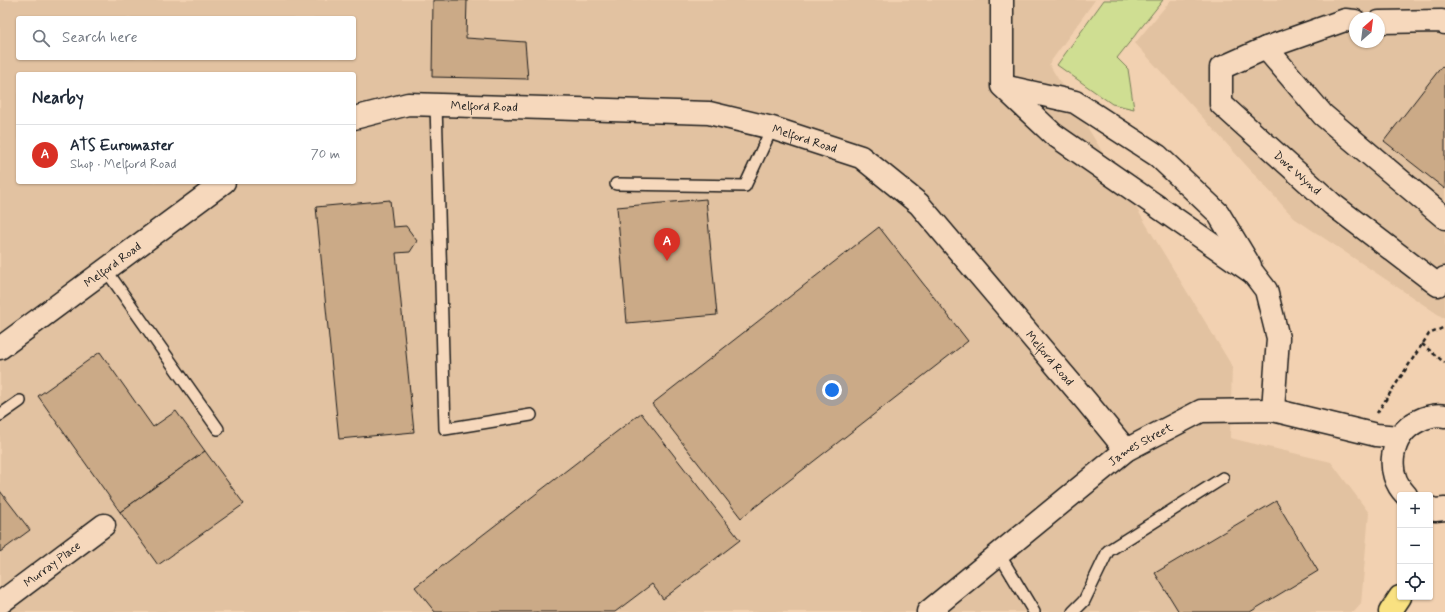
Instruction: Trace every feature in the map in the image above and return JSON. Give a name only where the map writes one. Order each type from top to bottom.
[{"type":"highway","points":[[1390,612],[1398,600]]},
{"type":"street","points":[[1002,0],[1002,86],[1053,134],[1253,273]]},
{"type":"street","name":"Dove Wynd","points":[[1349,20],[1345,20],[1266,48],[1220,68],[1221,104],[1332,204],[1438,285],[1445,278]]},
{"type":"street","points":[[1385,22],[1442,21],[1445,23]]},
{"type":"street","points":[[1266,48],[1323,115],[1445,218]]},
{"type":"street","points":[[1002,86],[1075,102],[1158,156],[1218,213],[1253,273],[1266,290],[1278,338],[1273,410]]},
{"type":"street","name":"Melford Road","points":[[356,117],[408,104],[709,113],[772,128],[861,157],[919,204],[1126,450]]},
{"type":"street","name":"Melford Road","points":[[0,348],[221,184]]},
{"type":"street","name":"James Street","points":[[928,612],[1126,450],[1201,411],[1273,410],[1364,432],[1399,437]]},
{"type":"street","points":[[1403,492],[1400,489],[1392,468],[1393,451],[1399,437],[1410,425],[1425,417],[1445,416]]},
{"type":"street","points":[[1433,509],[1445,509]]},
{"type":"street","name":"Murray Place","points":[[0,604],[104,525]]},
{"type":"lane","points":[[436,104],[445,429],[532,415]]},
{"type":"lane","points":[[616,184],[745,186],[772,128]]},
{"type":"lane","points":[[106,270],[218,430]]},
{"type":"lane","points":[[0,415],[20,401]]},
{"type":"lane","points":[[1073,612],[1084,601],[1108,551],[1223,478]]},
{"type":"lane","points":[[999,554],[1034,612]]},
{"type":"path","points":[[1364,432],[1422,344],[1430,334],[1445,328]]},
{"type":"path","points":[[1422,344],[1445,363]]},
{"type":"shaded area","points":[[0,0],[1095,0],[1049,64],[1232,366],[1230,438],[1331,462],[1369,513],[1361,604],[1354,612],[0,612]]},
{"type":"shaded area","points":[[1171,0],[1445,0],[1445,319],[1294,218],[1135,43]]},
{"type":"green space","points":[[1104,0],[1163,0],[1117,58],[1128,69],[1134,109],[1112,104],[1057,65]]},
{"type":"building","points":[[433,0],[467,0],[466,38],[525,42],[528,79],[432,77]]},
{"type":"building","points":[[1442,66],[1445,68],[1445,189],[1384,141]]},
{"type":"building","points":[[706,199],[717,315],[627,323],[617,207]]},
{"type":"building","points":[[390,200],[393,227],[406,226],[417,241],[410,252],[396,253],[414,432],[339,439],[316,207]]},
{"type":"building","points":[[879,227],[968,341],[741,518],[652,404]]},
{"type":"building","points":[[100,352],[153,427],[176,411],[205,451],[120,512],[38,396]]},
{"type":"building","points":[[641,413],[740,540],[663,599],[652,584],[615,612],[435,612],[415,587]]},
{"type":"building","points":[[205,451],[244,504],[158,565],[120,512]]},
{"type":"building","points":[[0,491],[30,530],[0,552]]},
{"type":"building","points":[[1276,501],[1318,571],[1250,612],[1179,612],[1155,573]]},
{"type":"place","name":"ATS Euromaster","points":[[667,261]]}]
